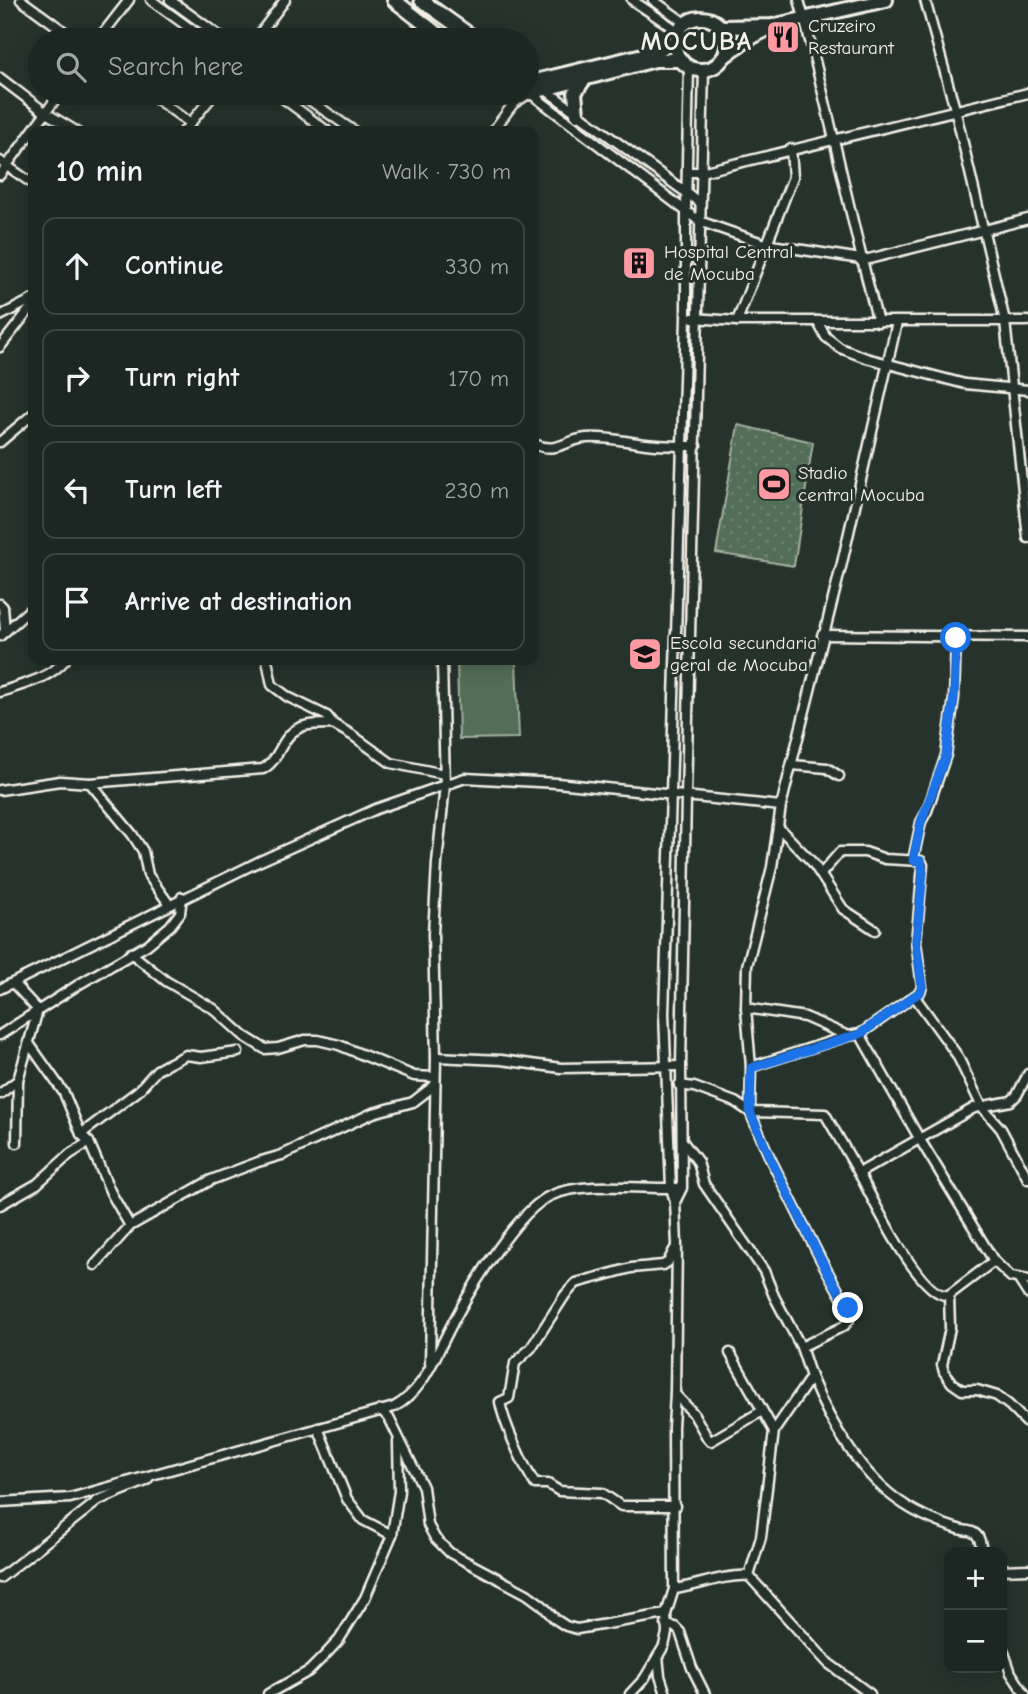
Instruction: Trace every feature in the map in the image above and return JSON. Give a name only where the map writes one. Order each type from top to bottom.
[{"type":"highway","points":[[394,0],[430,28]]},
{"type":"highway","points":[[421,0],[460,28]]},
{"type":"highway","points":[[722,27],[772,26],[886,0]]},
{"type":"highway","points":[[539,83],[652,53],[694,18],[714,20],[722,27],[727,36],[725,57]]},
{"type":"highway","points":[[539,85],[585,78],[655,60],[704,70],[716,66],[743,42],[772,26]]},
{"type":"highway","points":[[679,32],[685,64]]},
{"type":"highway","points":[[577,114],[575,93],[585,78]]},
{"type":"street","points":[[21,0],[60,28]]},
{"type":"street","points":[[107,28],[129,0]]},
{"type":"street","points":[[150,0],[189,28]]},
{"type":"street","points":[[170,0],[208,28]]},
{"type":"street","points":[[264,28],[285,0]]},
{"type":"street","points":[[632,0],[679,32]]},
{"type":"street","points":[[653,0],[679,32]]},
{"type":"street","points":[[799,0],[878,321]]},
{"type":"street","points":[[925,0],[956,109],[1005,321],[1028,538]]},
{"type":"street","points":[[629,1694],[644,1679],[664,1646],[666,1614],[674,1589],[673,1427],[677,1244],[675,1202],[671,1188],[664,1014],[687,318],[685,64]]},
{"type":"street","points":[[675,1202],[682,1188],[681,1066],[686,797],[704,70]]},
{"type":"street","points":[[0,78],[28,99]]},
{"type":"street","points":[[539,92],[577,114],[699,202]]},
{"type":"street","points":[[687,172],[701,172],[1028,93]]},
{"type":"street","points":[[539,94],[699,221],[765,244],[861,260],[1028,219]]},
{"type":"street","points":[[35,105],[68,126]]},
{"type":"street","points":[[37,126],[52,105]]},
{"type":"street","points":[[165,105],[190,123]]},
{"type":"street","points":[[188,126],[205,105]]},
{"type":"street","points":[[292,105],[320,126]]},
{"type":"street","points":[[316,105],[347,126]]},
{"type":"street","points":[[497,126],[512,105]]},
{"type":"street","points":[[0,175],[28,139]]},
{"type":"street","points":[[737,321],[793,177],[791,149]]},
{"type":"street","points":[[0,161],[28,181]]},
{"type":"street","points":[[0,316],[28,302]]},
{"type":"street","points":[[0,347],[28,311]]},
{"type":"street","points":[[687,318],[737,321],[1028,321]]},
{"type":"street","points":[[817,321],[826,337],[840,348],[888,364],[965,384],[1028,390]]},
{"type":"street","points":[[801,1347],[844,1326],[851,1315],[775,1170],[750,1112],[747,966],[772,867],[782,806],[897,322]]},
{"type":"street","points":[[0,442],[28,418]]},
{"type":"street","points":[[539,446],[553,448],[583,438],[606,437],[645,444],[696,446]]},
{"type":"street","points":[[678,591],[692,592]]},
{"type":"street","points":[[0,604],[3,607],[2,634]]},
{"type":"street","points":[[2,634],[28,611]]},
{"type":"street","points":[[822,635],[1028,637]]},
{"type":"street","points":[[913,860],[921,822],[946,755],[954,698],[956,638]]},
{"type":"street","points":[[0,692],[31,680],[45,678],[60,665]]},
{"type":"street","points":[[268,665],[272,685],[288,697],[327,716],[333,724],[391,763],[444,774]]},
{"type":"street","points":[[430,1369],[436,1057],[433,934],[445,785],[442,665]]},
{"type":"street","points":[[0,790],[60,781],[90,783],[263,769],[277,755],[291,733],[302,726],[333,724]]},
{"type":"street","points":[[792,765],[827,768],[839,776]]},
{"type":"street","points":[[0,989],[182,897],[376,809],[465,778],[491,778],[782,806]]},
{"type":"street","points":[[90,783],[132,834],[143,851],[148,875],[169,904]]},
{"type":"street","points":[[778,827],[821,874],[844,909],[875,930]]},
{"type":"street","points":[[751,1068],[860,1034],[915,997],[922,987],[916,942],[923,873],[921,861],[885,859],[865,852],[840,852],[821,874]]},
{"type":"street","points":[[0,1035],[147,945],[170,926],[180,913],[182,897]]},
{"type":"street","points":[[131,953],[166,981],[214,1009],[244,1036],[265,1049],[305,1040],[318,1040],[339,1045],[414,1076],[435,1081]]},
{"type":"street","points":[[13,983],[38,1010]]},
{"type":"street","points":[[915,997],[957,1055],[982,1107],[1001,1129],[1028,1179]]},
{"type":"street","points":[[746,1007],[805,1017],[848,1036]]},
{"type":"street","points":[[664,1014],[683,1009]]},
{"type":"street","points":[[18,1143],[18,1080],[38,1010]]},
{"type":"street","points":[[860,1034],[994,1261],[1005,1273],[1024,1280],[1028,1294]]},
{"type":"street","points":[[27,1042],[64,1093],[81,1134],[89,1142],[111,1193],[130,1226]]},
{"type":"street","points":[[81,1134],[138,1091],[157,1070],[168,1064],[186,1055],[201,1057],[238,1052]]},
{"type":"street","points":[[436,1057],[501,1060],[561,1068],[681,1066]]},
{"type":"street","points":[[859,1173],[974,1108],[1011,1101],[1017,1096],[1028,1074]]},
{"type":"street","points":[[0,1094],[18,1080]]},
{"type":"street","points":[[95,1265],[130,1226],[211,1180],[282,1155],[373,1113],[413,1102],[435,1081]]},
{"type":"street","points":[[668,1084],[694,1087],[735,1102],[750,1112],[825,1114],[888,1230],[906,1258],[935,1293],[942,1296],[948,1294],[994,1261]]},
{"type":"street","points":[[682,1140],[698,1162],[704,1184],[764,1271],[801,1347],[811,1377],[835,1429],[853,1454],[881,1486],[905,1506],[957,1529],[974,1533],[981,1547]]},
{"type":"street","points":[[0,1205],[37,1184],[70,1154],[89,1142]]},
{"type":"street","points":[[0,1502],[70,1499],[401,1404],[415,1391],[430,1369],[473,1284],[536,1205],[552,1195],[597,1187],[682,1188]]},
{"type":"street","points":[[675,1506],[621,1506],[602,1493],[559,1491],[548,1485],[535,1484],[525,1468],[502,1415],[500,1402],[509,1398],[515,1363],[531,1348],[565,1295],[576,1283],[631,1268],[663,1265],[668,1262],[677,1244]]},
{"type":"street","points":[[948,1294],[950,1328],[942,1365],[944,1372],[952,1383],[962,1390],[977,1390],[997,1396],[1028,1424]]},
{"type":"street","points":[[730,1353],[774,1431]]},
{"type":"street","points":[[749,1576],[761,1537],[774,1431],[811,1377]]},
{"type":"street","points":[[675,1394],[693,1413],[711,1441],[762,1411]]},
{"type":"street","points":[[381,1410],[389,1418],[423,1488],[428,1525],[435,1538],[450,1553],[527,1594],[566,1626],[577,1629],[666,1614]]},
{"type":"street","points":[[318,1429],[347,1499],[363,1520],[392,1535]]},
{"type":"street","points":[[268,1694],[309,1671],[339,1640],[365,1598],[392,1535],[399,1491],[398,1438]]},
{"type":"street","points":[[0,1578],[99,1500],[146,1481],[152,1474]]},
{"type":"street","points":[[1007,1570],[1028,1569]]},
{"type":"street","points":[[674,1589],[741,1575],[749,1576],[828,1663],[870,1694]]},
{"type":"street","points":[[666,1625],[675,1627],[680,1632],[692,1668],[705,1694]]},
{"type":"street","points":[[658,1656],[660,1676],[666,1694]]},
{"type":"street","points":[[1007,1661],[1011,1673],[1026,1694]]},
{"type":"green space","points":[[738,425],[813,442],[794,566],[716,553]]},
{"type":"green space","points":[[457,665],[516,665],[519,738],[459,739]]},
{"type":"place","name":"Cruzeiro Restaurant","points":[[783,37]]},
{"type":"place","name":"Hospital Central de Mocuba","points":[[639,263]]},
{"type":"place","name":"Stadio central Mocuba","points":[[774,484]]},
{"type":"place","name":"Escola secundaria geral de Mocuba","points":[[645,654]]},
{"type":"district","name":"MOCUBA","points":[[697,42]]},
{"type":"route","points":[[848,1308],[770,1158],[750,1112],[751,1068],[860,1034],[920,992],[922,987],[916,942],[923,865],[921,861],[913,860],[921,822],[946,755],[954,698],[956,638]]}]
